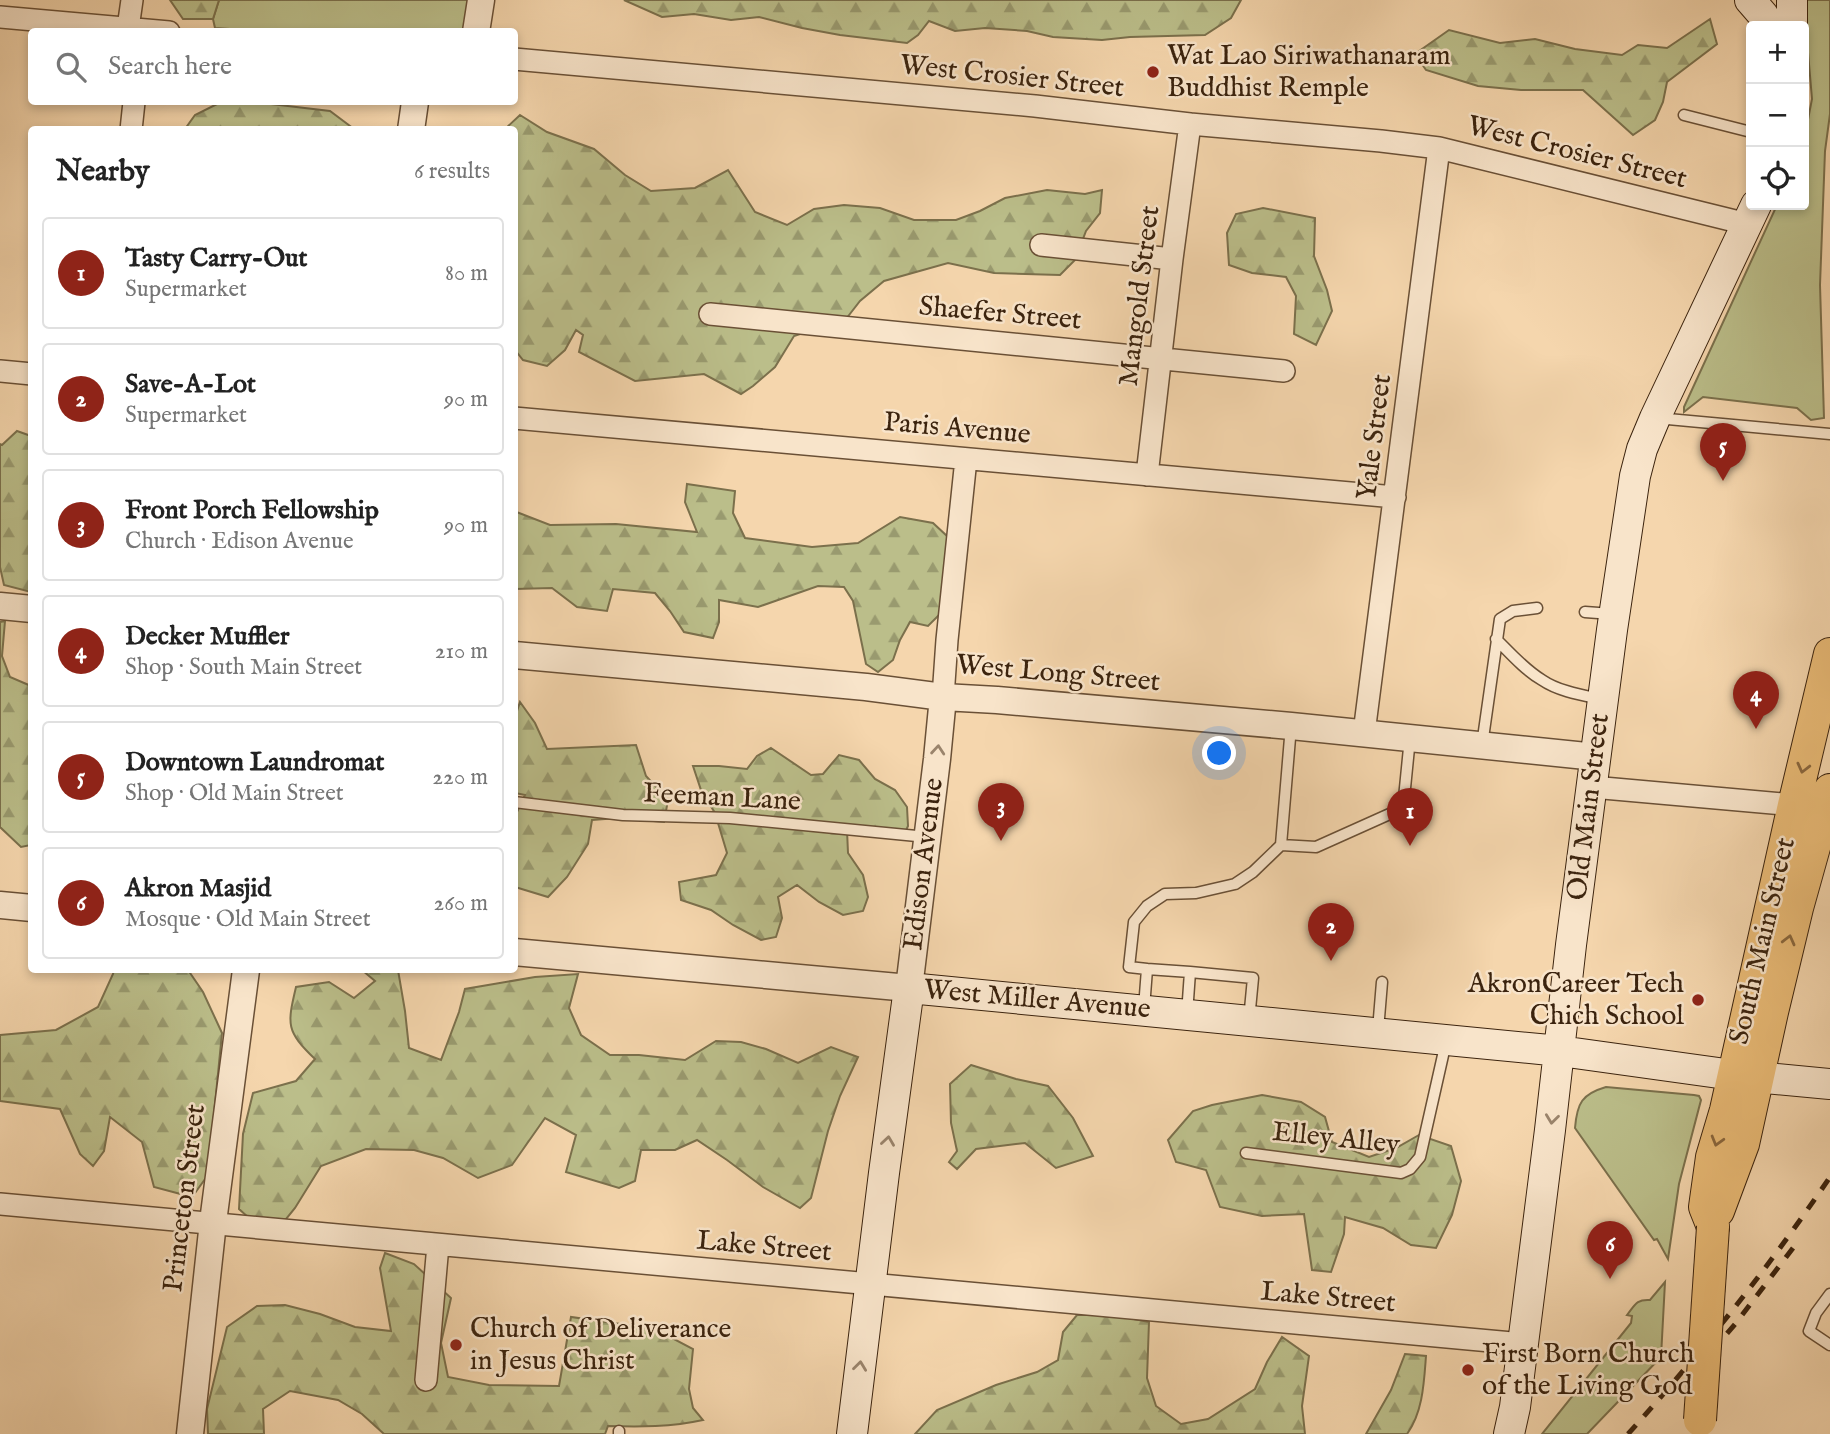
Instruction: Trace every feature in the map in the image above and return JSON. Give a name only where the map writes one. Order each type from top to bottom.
[{"type":"main road","points":[[1750,0],[1773,0]]},
{"type":"main road","points":[[1750,0],[1767,21]]},
{"type":"main road","points":[[1792,0],[1792,21]]},
{"type":"main road","name":"Old Main Street","points":[[1509,1434],[1515,1407],[1603,700],[1600,613],[1642,449],[1751,214]]},
{"type":"main road","name":"South Main Street","points":[[1745,1076],[1794,805],[1830,654]]},
{"type":"main road","name":"South Main Street","points":[[1700,1427],[1713,1227],[1705,1207],[1712,1157],[1745,1076],[1797,908],[1827,799]]},
{"type":"main road","name":"West Miller Avenue","points":[[909,988],[1447,1039],[1823,1084]]},
{"type":"main road","name":"Edison Avenue","points":[[852,1434],[909,988]]},
{"type":"street","points":[[132,0],[138,28]]},
{"type":"street","points":[[477,28],[481,0]]},
{"type":"street","points":[[0,17],[117,28]]},
{"type":"street","name":"West Crosier Street","points":[[518,59],[1035,106],[1439,148],[1751,214]]},
{"type":"street","points":[[131,126],[134,105]]},
{"type":"street","points":[[412,126],[415,105]]},
{"type":"street","name":"Mangold Street","points":[[1147,475],[1191,124]]},
{"type":"street","name":"Yale Street","points":[[1364,733],[1439,148]]},
{"type":"street","points":[[1041,245],[1172,259]]},
{"type":"street","name":"Shaefer Street","points":[[710,314],[1284,370]]},
{"type":"street","points":[[0,371],[28,374]]},
{"type":"street","name":"Paris Avenue","points":[[518,418],[1395,497]]},
{"type":"street","name":"Edison Avenue","points":[[909,988],[937,759],[965,459]]},
{"type":"street","points":[[0,606],[28,609]]},
{"type":"street","name":"West Long Street","points":[[518,655],[943,697],[1291,726],[1596,757]]},
{"type":"street","points":[[1592,787],[1794,805],[1827,799]]},
{"type":"street","points":[[0,905],[28,908]]},
{"type":"street","name":"West Miller Avenue","points":[[518,952],[909,988]]},
{"type":"street","name":"Princeton Street","points":[[190,1434],[213,1222],[246,973]]},
{"type":"street","name":"Lake Street","points":[[0,1204],[1523,1344]]},
{"type":"street","points":[[426,1380],[438,1245]]},
{"type":"lane","points":[[1684,116],[1746,131]]},
{"type":"lane","points":[[1655,418],[1830,434]]},
{"type":"lane","points":[[1482,745],[1500,619],[1513,611],[1537,608]]},
{"type":"lane","points":[[1496,639],[1542,681],[1603,700]]},
{"type":"lane","points":[[1249,1020],[1254,978],[1129,967],[1134,922],[1147,906],[1165,894],[1196,893],[1235,884],[1253,872],[1281,845],[1291,726]]},
{"type":"lane","points":[[1281,845],[1316,847],[1403,808],[1410,738]]},
{"type":"lane","name":"Feeman Lane","points":[[518,802],[623,815],[730,818],[927,837]]},
{"type":"lane","points":[[1144,1010],[1147,969]]},
{"type":"lane","points":[[1186,1014],[1190,972]]},
{"type":"lane","points":[[1377,1032],[1382,982]]},
{"type":"lane","name":"Elley Alley","points":[[1246,1153],[1401,1173],[1410,1170],[1420,1157],[1447,1039]]},
{"type":"lane","points":[[1830,1294],[1815,1313],[1809,1331],[1830,1345]]},
{"type":"green space","points":[[170,0],[219,0],[213,19],[183,19]]},
{"type":"green space","points":[[219,0],[469,0],[466,28],[215,28],[213,19]]},
{"type":"green space","points":[[624,0],[1241,0],[1231,18],[1205,35],[1102,40],[985,28],[955,31],[929,21],[918,35],[907,43],[840,35],[759,17],[731,20],[694,14],[662,17]]},
{"type":"green space","points":[[1805,0],[1830,0],[1830,114],[1825,151],[1820,285],[1824,418],[1811,420],[1797,408],[1703,397],[1684,412],[1775,210],[1809,210],[1809,114],[1812,99],[1809,21],[1806,21]]},
{"type":"green space","points":[[1710,19],[1717,44],[1667,82],[1663,102],[1655,120],[1633,135],[1583,90],[1521,90],[1478,86],[1426,70],[1415,54],[1449,30],[1500,43],[1535,39],[1575,49],[1622,55],[1638,45],[1667,48]]},
{"type":"green space","points":[[215,105],[279,105],[330,111],[350,126],[187,126],[195,115]]},
{"type":"green space","points":[[520,115],[547,132],[594,149],[625,175],[651,191],[695,188],[728,170],[755,212],[787,225],[814,209],[844,205],[880,208],[914,220],[956,220],[1005,198],[1047,190],[1085,194],[1102,190],[1100,213],[1086,231],[1075,260],[1060,275],[994,273],[948,263],[884,281],[860,301],[846,319],[794,336],[775,367],[741,394],[704,374],[635,381],[579,352],[583,335],[576,330],[565,350],[547,366],[523,360],[518,354],[518,126],[508,126]]},
{"type":"green space","points":[[1263,208],[1315,218],[1314,256],[1332,311],[1316,345],[1294,334],[1296,296],[1286,277],[1252,273],[1229,265],[1227,233],[1236,214]]},
{"type":"green space","points":[[17,431],[28,435],[28,591],[4,585],[0,567],[0,444]]},
{"type":"green space","points":[[687,484],[735,491],[733,513],[745,538],[812,547],[858,543],[900,517],[933,523],[948,537],[943,611],[928,626],[910,622],[893,660],[878,672],[866,664],[853,601],[844,587],[818,586],[758,607],[719,600],[719,622],[713,638],[684,632],[655,593],[613,589],[607,611],[577,607],[552,588],[518,589],[518,513],[550,525],[616,524],[697,532],[685,502]]},
{"type":"green space","points":[[5,621],[2,656],[10,677],[28,685],[28,846],[21,847],[0,827],[0,622]]},
{"type":"green space","points":[[520,702],[535,723],[547,749],[636,745],[646,776],[668,800],[664,822],[618,818],[592,820],[588,844],[567,877],[548,897],[518,888],[518,810],[525,795],[518,794]]},
{"type":"green space","points":[[771,748],[811,775],[823,774],[839,755],[859,760],[875,779],[895,790],[907,807],[908,826],[904,835],[847,830],[848,853],[863,875],[868,897],[863,911],[843,915],[819,902],[797,885],[778,897],[782,918],[776,937],[761,940],[711,910],[681,900],[679,882],[716,875],[727,853],[715,813],[701,790],[693,766],[747,769],[757,756]]},
{"type":"green space","points":[[190,973],[203,992],[222,1033],[208,1175],[192,1197],[154,1187],[142,1142],[110,1117],[104,1151],[93,1166],[80,1154],[60,1109],[0,1101],[0,1035],[56,1030],[98,1007],[113,974]]},
{"type":"green space","points":[[366,973],[399,973],[409,1048],[441,1060],[465,989],[535,977],[578,974],[569,1008],[581,1035],[610,1055],[685,1060],[716,1041],[741,1042],[798,1063],[831,1047],[858,1057],[828,1131],[811,1198],[800,1208],[763,1187],[697,1140],[675,1150],[641,1150],[635,1181],[619,1188],[566,1172],[576,1135],[545,1118],[512,1165],[478,1178],[443,1158],[414,1150],[366,1149],[321,1166],[295,1208],[278,1229],[249,1218],[239,1209],[243,1134],[253,1093],[296,1081],[315,1059],[291,1027],[291,1010],[296,987],[329,982],[354,998],[375,981]]},
{"type":"green space","points":[[971,1065],[1048,1086],[1073,1118],[1093,1156],[1056,1168],[1025,1143],[976,1149],[957,1169],[949,1162],[957,1151],[951,1123],[950,1084]]},
{"type":"green space","points":[[1606,1087],[1694,1095],[1701,1100],[1679,1184],[1668,1259],[1657,1239],[1654,1240],[1575,1128],[1582,1101],[1591,1093]]},
{"type":"green space","points":[[1262,1095],[1301,1102],[1325,1117],[1332,1142],[1369,1157],[1396,1148],[1419,1135],[1451,1146],[1461,1181],[1452,1215],[1436,1248],[1411,1245],[1383,1228],[1345,1217],[1344,1234],[1331,1272],[1312,1270],[1304,1214],[1262,1216],[1220,1207],[1206,1170],[1176,1162],[1168,1140],[1193,1111]]},
{"type":"green space","points":[[385,1253],[414,1264],[451,1298],[441,1343],[448,1377],[489,1385],[559,1386],[571,1317],[655,1329],[693,1349],[689,1389],[693,1408],[703,1420],[656,1426],[608,1426],[605,1434],[384,1434],[362,1414],[338,1400],[290,1391],[263,1409],[264,1434],[208,1434],[207,1409],[227,1327],[257,1306],[285,1305],[355,1327],[391,1331],[380,1268]]},
{"type":"green space","points":[[1665,1282],[1661,1357],[1587,1434],[1542,1434],[1631,1323],[1632,1316],[1627,1315],[1634,1306],[1650,1300]]},
{"type":"green space","points":[[1077,1315],[1113,1315],[1149,1322],[1147,1378],[1156,1406],[1181,1424],[1208,1419],[1255,1389],[1282,1337],[1309,1356],[1302,1406],[1305,1434],[915,1434],[937,1410],[996,1385],[1037,1372],[1058,1360],[1063,1332]]},
{"type":"green space","points":[[1405,1354],[1426,1356],[1422,1396],[1412,1425],[1407,1434],[1366,1434],[1391,1390]]},
{"type":"railway","points":[[1628,1434],[1734,1309],[1830,1177]]},
{"type":"railway","points":[[1696,1370],[1736,1323],[1796,1244]]},
{"type":"place","name":"Wat Lao Siriwathanaram Buddhist Remple","points":[[1153,72]]},
{"type":"place","name":"Downtown Laundromat","points":[[1723,481]]},
{"type":"place","name":"Decker Muffler","points":[[1756,729]]},
{"type":"place","name":"Front Porch Fellowship","points":[[1001,841]]},
{"type":"place","name":"Tasty Carry-Out","points":[[1410,846]]},
{"type":"place","name":"Save-A-Lot","points":[[1331,961]]},
{"type":"place","name":"AkronCareer Tech Chich School","points":[[1698,1000]]},
{"type":"place","name":"Akron Masjid","points":[[1610,1279]]},
{"type":"place","name":"Church of Deliverance in Jesus Christ","points":[[456,1345]]},
{"type":"place","name":"First Born Church of the Living God","points":[[1468,1370]]}]
